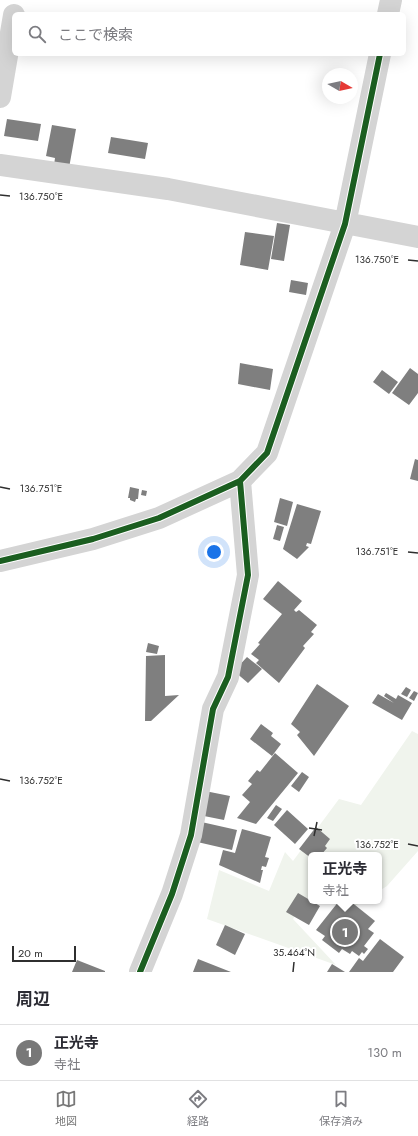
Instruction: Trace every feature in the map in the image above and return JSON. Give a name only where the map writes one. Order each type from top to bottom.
[{"type":"street","points":[[15,12],[17,0]]},
{"type":"street","points":[[388,12],[391,0]]},
{"type":"street","points":[[0,97],[12,27]]},
{"type":"street","points":[[0,561],[93,539],[159,518],[240,481],[267,453],[345,224],[380,56]]},
{"type":"street","points":[[0,166],[168,189],[418,237]]},
{"type":"street","points":[[140,972],[172,894],[191,835],[213,708],[228,677],[248,575],[240,481]]},
{"type":"shaded area","points":[[412,731],[418,734],[418,851],[387,886],[382,889],[382,852],[308,852],[308,898],[306,898],[293,919],[336,965],[207,919],[219,870],[269,891],[285,852],[293,861],[339,799],[361,805]]},
{"type":"shaded area","points":[[334,904],[358,904],[352,908]]},
{"type":"building","points":[[7,119],[41,124],[38,141],[4,136]]},
{"type":"building","points":[[52,125],[76,129],[69,168],[54,165],[55,158],[46,156]]},
{"type":"building","points":[[111,137],[148,143],[145,159],[108,153]]},
{"type":"building","points":[[277,223],[290,225],[284,261],[271,259]]},
{"type":"building","points":[[245,232],[274,236],[268,270],[240,265]]},
{"type":"building","points":[[291,280],[308,283],[306,295],[289,292]]},
{"type":"building","points":[[240,363],[273,369],[270,390],[238,384]]},
{"type":"building","points":[[410,368],[418,374],[418,393],[409,405],[392,393]]},
{"type":"building","points":[[382,370],[398,382],[389,394],[373,382]]},
{"type":"building","points":[[415,459],[418,460],[418,481],[410,479]]},
{"type":"building","points":[[130,487],[139,489],[138,499],[136,499],[135,502],[128,498]]},
{"type":"building","points":[[142,490],[147,491],[146,496],[141,495]]},
{"type":"building","points":[[280,498],[293,502],[287,526],[274,522]]},
{"type":"building","points":[[297,504],[321,511],[311,544],[307,543],[306,546],[309,547],[297,559],[283,549]]},
{"type":"building","points":[[277,525],[284,527],[280,541],[273,539]]},
{"type":"building","points":[[278,581],[302,601],[294,610],[296,612],[299,610],[317,625],[311,632],[314,634],[303,646],[305,648],[279,683],[256,663],[259,660],[251,654],[260,644],[258,643],[282,614],[263,599]]},
{"type":"building","points":[[148,643],[159,646],[157,654],[146,652]]},
{"type":"building","points":[[165,655],[165,696],[179,695],[151,721],[145,721],[146,656]]},
{"type":"building","points":[[247,657],[262,669],[248,683],[234,671]]},
{"type":"building","points":[[317,684],[349,706],[314,756],[297,735],[300,732],[291,724]]},
{"type":"building","points":[[406,687],[411,690],[407,697],[401,694]]},
{"type":"building","points":[[414,691],[418,693],[414,701],[409,698]]},
{"type":"building","points":[[386,693],[396,699],[398,695],[412,703],[402,720],[372,703],[378,694],[394,703],[384,696]]},
{"type":"building","points":[[261,724],[273,733],[271,736],[281,744],[272,756],[250,739]]},
{"type":"building","points":[[275,753],[298,773],[256,824],[237,818],[250,802],[242,795],[252,784],[248,781],[257,770],[260,772]]},
{"type":"building","points":[[302,772],[309,777],[299,792],[291,786]]},
{"type":"building","points":[[205,791],[230,796],[224,820],[199,815]]},
{"type":"building","points":[[276,805],[282,809],[273,821],[267,818]]},
{"type":"building","points":[[287,810],[308,829],[295,844],[274,825]]},
{"type":"building","points":[[197,821],[237,830],[232,850],[193,841]]},
{"type":"building","points":[[316,827],[330,839],[325,846],[327,848],[324,852],[308,852],[308,856],[299,849]]},
{"type":"building","points":[[242,829],[271,837],[265,857],[269,858],[266,867],[262,866],[261,870],[263,870],[260,883],[219,865],[223,850],[235,853]]},
{"type":"building","points":[[298,893],[308,899],[308,904],[317,904],[320,906],[309,925],[286,912]]},
{"type":"building","points":[[337,904],[354,904],[375,921],[368,929],[374,933],[364,946],[368,949],[364,954],[362,952],[359,956],[352,951],[350,954],[342,949],[339,953],[322,940],[325,936],[316,930]]},
{"type":"building","points":[[225,925],[245,934],[235,955],[216,945]]},
{"type":"building","points":[[380,939],[404,957],[393,972],[349,972],[359,958],[363,961]]},
{"type":"building","points":[[198,959],[231,972],[193,972]]},
{"type":"building","points":[[77,960],[105,971],[105,972],[72,972]]},
{"type":"building","points":[[332,964],[345,972],[327,972]]},
{"type":"cycle path","points":[[0,561],[93,539],[159,518],[240,481],[267,453],[345,224],[380,56]]},
{"type":"cycle path","points":[[140,972],[172,894],[191,835],[213,709],[228,677],[248,575],[240,481]]},
{"type":"place","name":"正光寺","points":[[345,932]]}]
